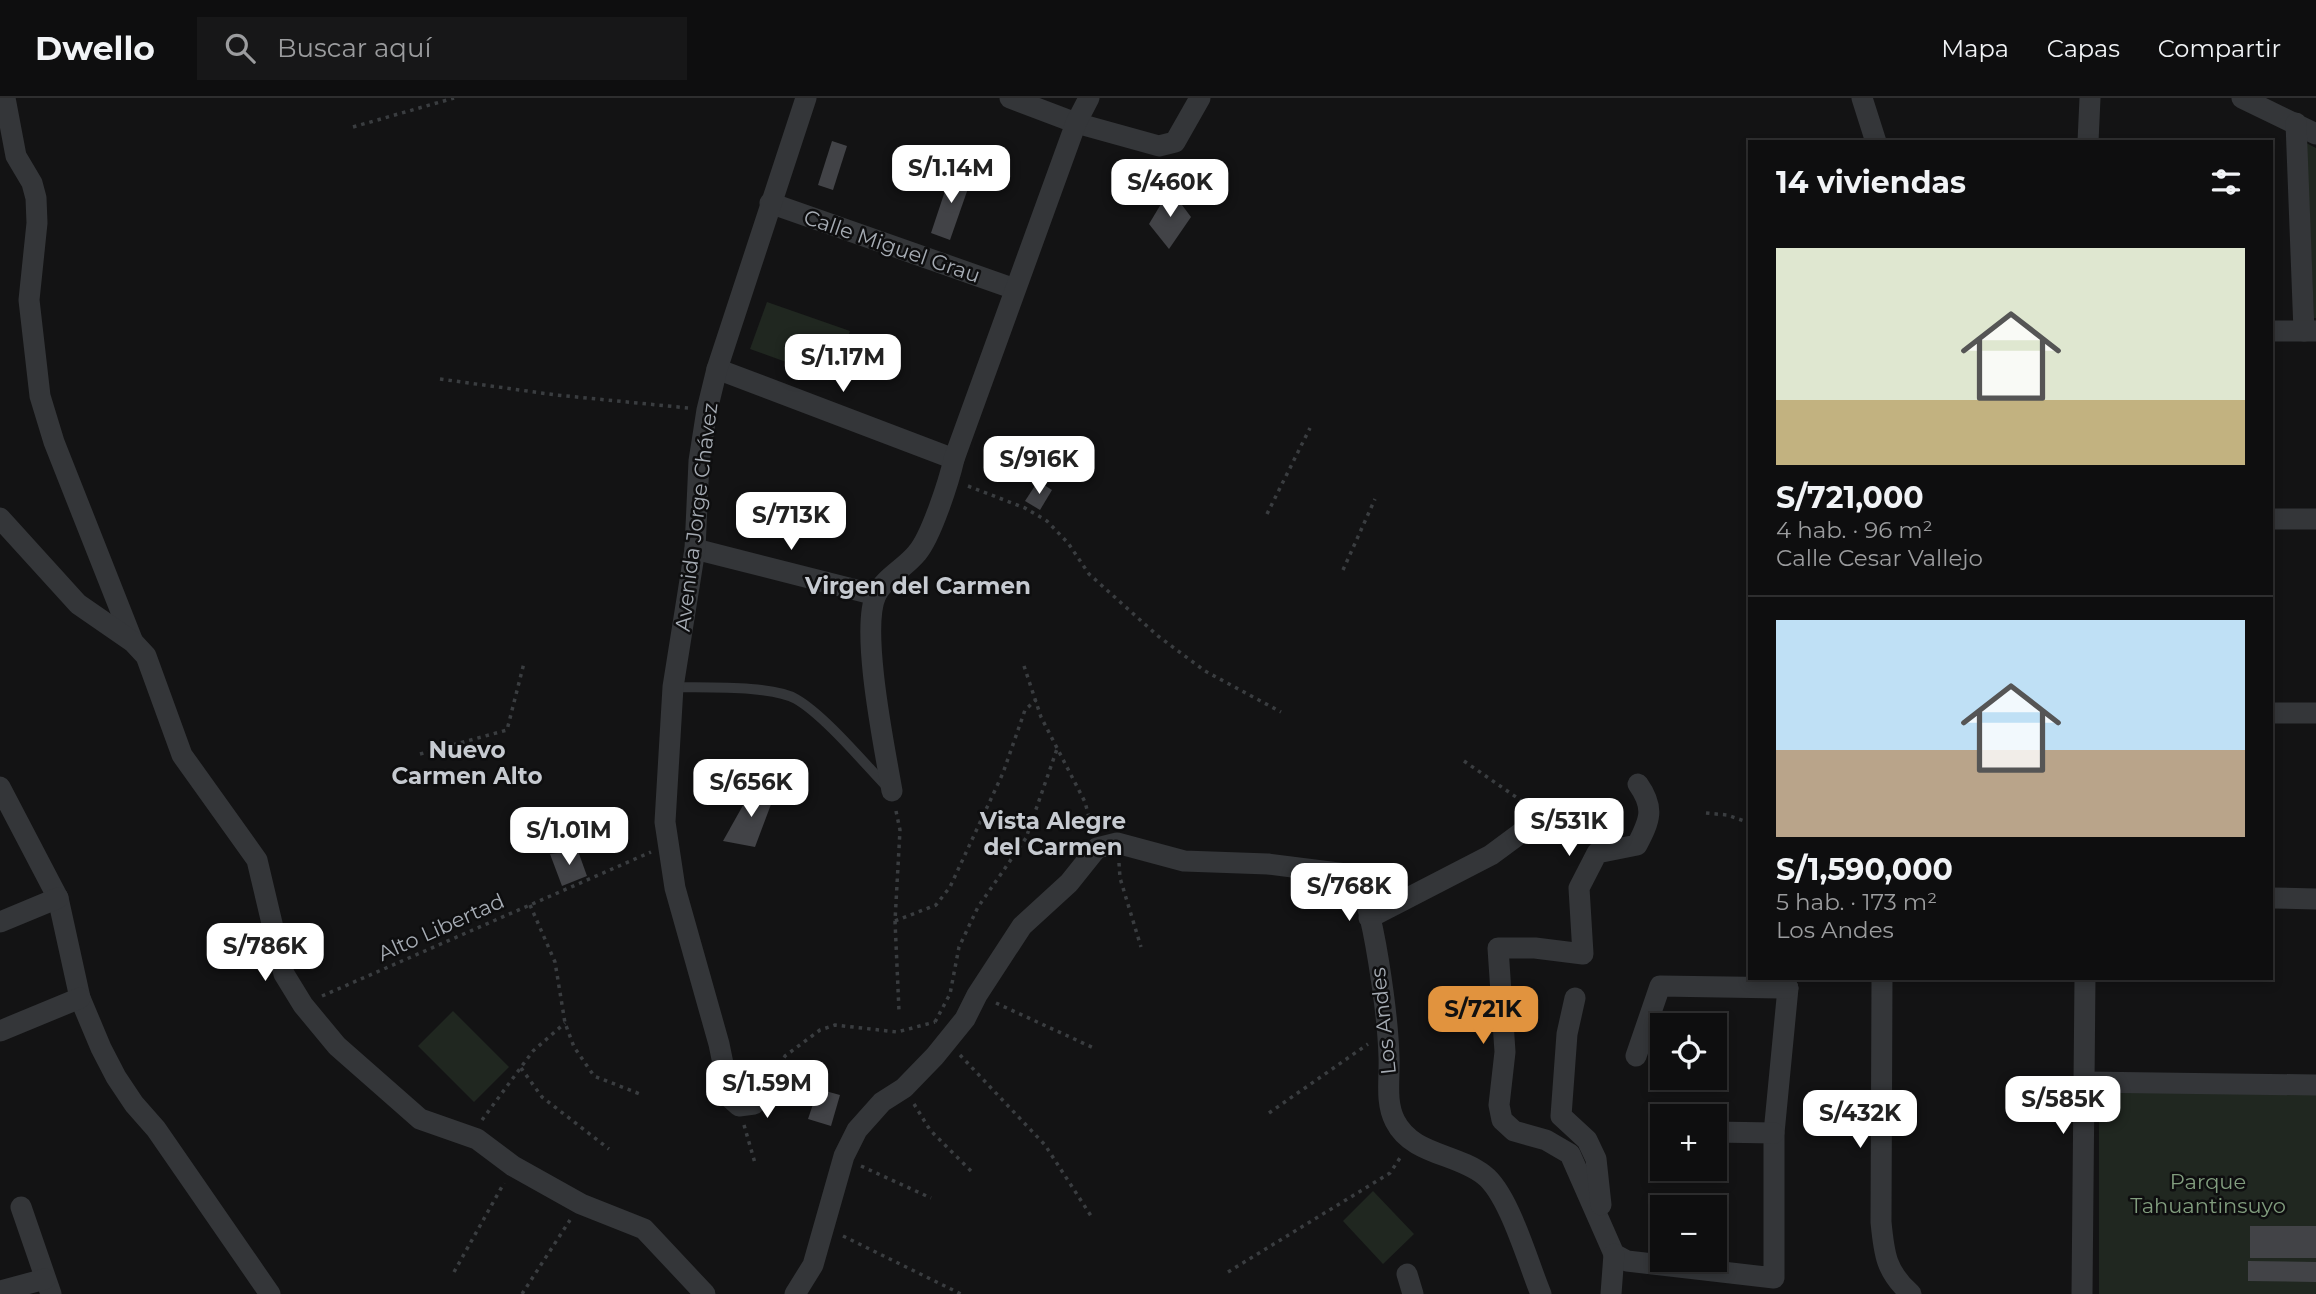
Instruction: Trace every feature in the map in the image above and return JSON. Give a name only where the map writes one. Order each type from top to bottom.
[{"type":"street","points":[[5,98],[16,156],[32,183],[36,198],[37,223],[29,300],[40,396],[54,442],[133,642]]},
{"type":"street","name":"Avenida Jorge Chávez","points":[[739,1106],[730,1098],[719,1044],[675,888],[665,822],[673,687],[695,549],[699,461],[707,410],[717,369],[806,98]]},
{"type":"street","points":[[1010,98],[1076,122],[1158,146],[1175,142],[1200,98]]},
{"type":"street","points":[[891,792],[873,663],[872,630],[876,596],[887,580],[920,551],[949,481],[954,459],[1076,122],[1089,98]]},
{"type":"street","points":[[1862,98],[1875,140]]},
{"type":"street","points":[[2088,140],[2090,98]]},
{"type":"street","points":[[2242,98],[2316,134]]},
{"type":"street","points":[[2273,331],[2310,331],[2296,123]]},
{"type":"street","name":"Calle Miguel Grau","points":[[770,203],[1015,289]]},
{"type":"street","points":[[717,369],[954,459]]},
{"type":"street","points":[[0,518],[78,604],[133,642],[146,656],[182,755],[257,860],[284,974],[303,1004],[337,1046],[420,1119],[477,1139],[513,1166],[581,1204],[644,1229],[705,1294]]},
{"type":"street","points":[[2273,520],[2316,519]]},
{"type":"street","points":[[695,549],[876,596]]},
{"type":"street","points":[[2273,713],[2316,713]]},
{"type":"street","points":[[1636,1056],[1660,986],[1795,983],[1774,1133],[1774,1278],[1627,1261],[1609,1245],[1570,1154],[1546,1140],[1508,1127],[1502,1120],[1499,1105],[1504,1052],[1498,948],[1535,948],[1583,954],[1579,888],[1597,853],[1637,845],[1649,822],[1648,798],[1638,784]]},
{"type":"street","points":[[0,787],[58,898],[80,998],[116,1077],[134,1104],[156,1129],[270,1294]]},
{"type":"street","points":[[1369,918],[1491,855],[1533,824]]},
{"type":"street","points":[[795,1294],[813,1265],[826,1227],[844,1156],[857,1130],[882,1102],[904,1088],[965,1019],[977,995],[1022,926],[1107,846]]},
{"type":"street","name":"Los Andes","points":[[1107,846],[1184,861],[1268,864],[1354,875],[1359,881],[1369,918],[1384,999],[1389,1102],[1395,1121],[1410,1141]]},
{"type":"street","points":[[0,922],[58,898]]},
{"type":"street","points":[[2273,898],[2316,899]]},
{"type":"street","points":[[1882,980],[1881,1222],[1884,1253],[1895,1280],[1911,1294]]},
{"type":"street","points":[[2082,1294],[2085,980]]},
{"type":"street","points":[[0,1031],[80,998]]},
{"type":"street","points":[[1575,998],[1567,1034],[1559,1107],[1561,1116],[1582,1133],[1595,1159],[1609,1245],[1611,1294]]},
{"type":"street","points":[[739,1106],[754,1104],[771,1082]]},
{"type":"street","points":[[2084,1082],[2316,1085]]},
{"type":"street","points":[[1727,1132],[1774,1133]]},
{"type":"street","points":[[1410,1141],[1483,1174],[1502,1194],[1541,1294]]},
{"type":"street","points":[[0,1291],[48,1286],[21,1207]]},
{"type":"lane","points":[[673,687],[773,692],[794,698],[811,710],[891,792]]},
{"type":"path","points":[[353,127],[454,98]]},
{"type":"path","points":[[440,379],[556,395],[707,410]]},
{"type":"path","points":[[1266,514],[1310,428]]},
{"type":"path","points":[[949,481],[1025,508],[1046,521],[1069,543],[1089,574],[1158,636],[1205,671],[1281,712]]},
{"type":"path","points":[[1343,570],[1375,499]]},
{"type":"path","points":[[420,754],[507,730],[524,663]]},
{"type":"path","points":[[1024,666],[1056,749],[1107,846],[1120,878],[1141,947]]},
{"type":"path","points":[[895,920],[936,905],[950,887],[1003,773],[1025,710],[1037,700]]},
{"type":"path","points":[[935,1022],[950,994],[959,947],[978,908],[1026,838],[1056,749]]},
{"type":"path","points":[[891,792],[900,830],[895,920],[899,1011]]},
{"type":"path","points":[[1706,813],[1727,815],[1748,822]]},
{"type":"path","name":"Alto Libertad","points":[[303,1004],[669,844]]},
{"type":"path","points":[[530,905],[555,962],[565,1023],[574,1048],[594,1076],[639,1094]]},
{"type":"path","points":[[977,995],[1096,1049]]},
{"type":"path","points":[[771,1082],[785,1056],[820,1030],[835,1025],[897,1032],[935,1022],[943,1017]]},
{"type":"path","points":[[477,1139],[479,1126],[494,1102],[533,1051],[565,1023]]},
{"type":"path","points":[[1269,1113],[1387,1031]]},
{"type":"path","points":[[947,1041],[1045,1145],[1093,1219]]},
{"type":"path","points":[[521,1068],[542,1097],[609,1149]]},
{"type":"path","points":[[904,1088],[930,1130],[972,1172]]},
{"type":"path","points":[[739,1106],[755,1163]]},
{"type":"path","points":[[1228,1272],[1391,1173],[1410,1141]]},
{"type":"path","points":[[844,1156],[931,1198]]},
{"type":"path","points":[[454,1272],[513,1166]]},
{"type":"path","points":[[522,1294],[581,1204]]},
{"type":"path","points":[[826,1227],[961,1294]]},
{"type":"green space","points":[[2306,143],[2316,148],[2316,318],[2314,318]]},
{"type":"green space","points":[[767,302],[850,331],[833,379],[750,349]]},
{"type":"green space","points":[[453,1011],[509,1067],[474,1102],[418,1046]]},
{"type":"green space","name":"Parque Tahuantinsuyo","points":[[2099,1091],[2316,1091],[2316,1294],[2099,1294]]},
{"type":"green space","points":[[1373,1191],[1414,1234],[1383,1264],[1343,1221]]},
{"type":"building","points":[[832,141],[847,146],[833,190],[818,185]]},
{"type":"building","points":[[952,170],[972,177],[950,240],[931,233]]},
{"type":"building","points":[[1170,189],[1191,217],[1169,249],[1149,224]]},
{"type":"building","points":[[1038,481],[1052,490],[1040,510],[1025,501]]},
{"type":"building","points":[[751,791],[776,791],[755,847],[723,841]]},
{"type":"building","points":[[578,851],[587,876],[562,886],[550,854]]},
{"type":"building","points":[[818,1089],[840,1095],[831,1126],[808,1119]]},
{"type":"building","points":[[2250,1226],[2316,1226],[2316,1258],[2250,1258]]},
{"type":"building","points":[[2248,1261],[2316,1262],[2316,1282],[2248,1281]]},
{"type":"district","name":"Virgen del Carmen","points":[[918,586]]},
{"type":"district","name":"Nuevo Carmen Alto","points":[[467,763]]},
{"type":"district","name":"Vista Alegre del Carmen","points":[[1053,834]]}]
